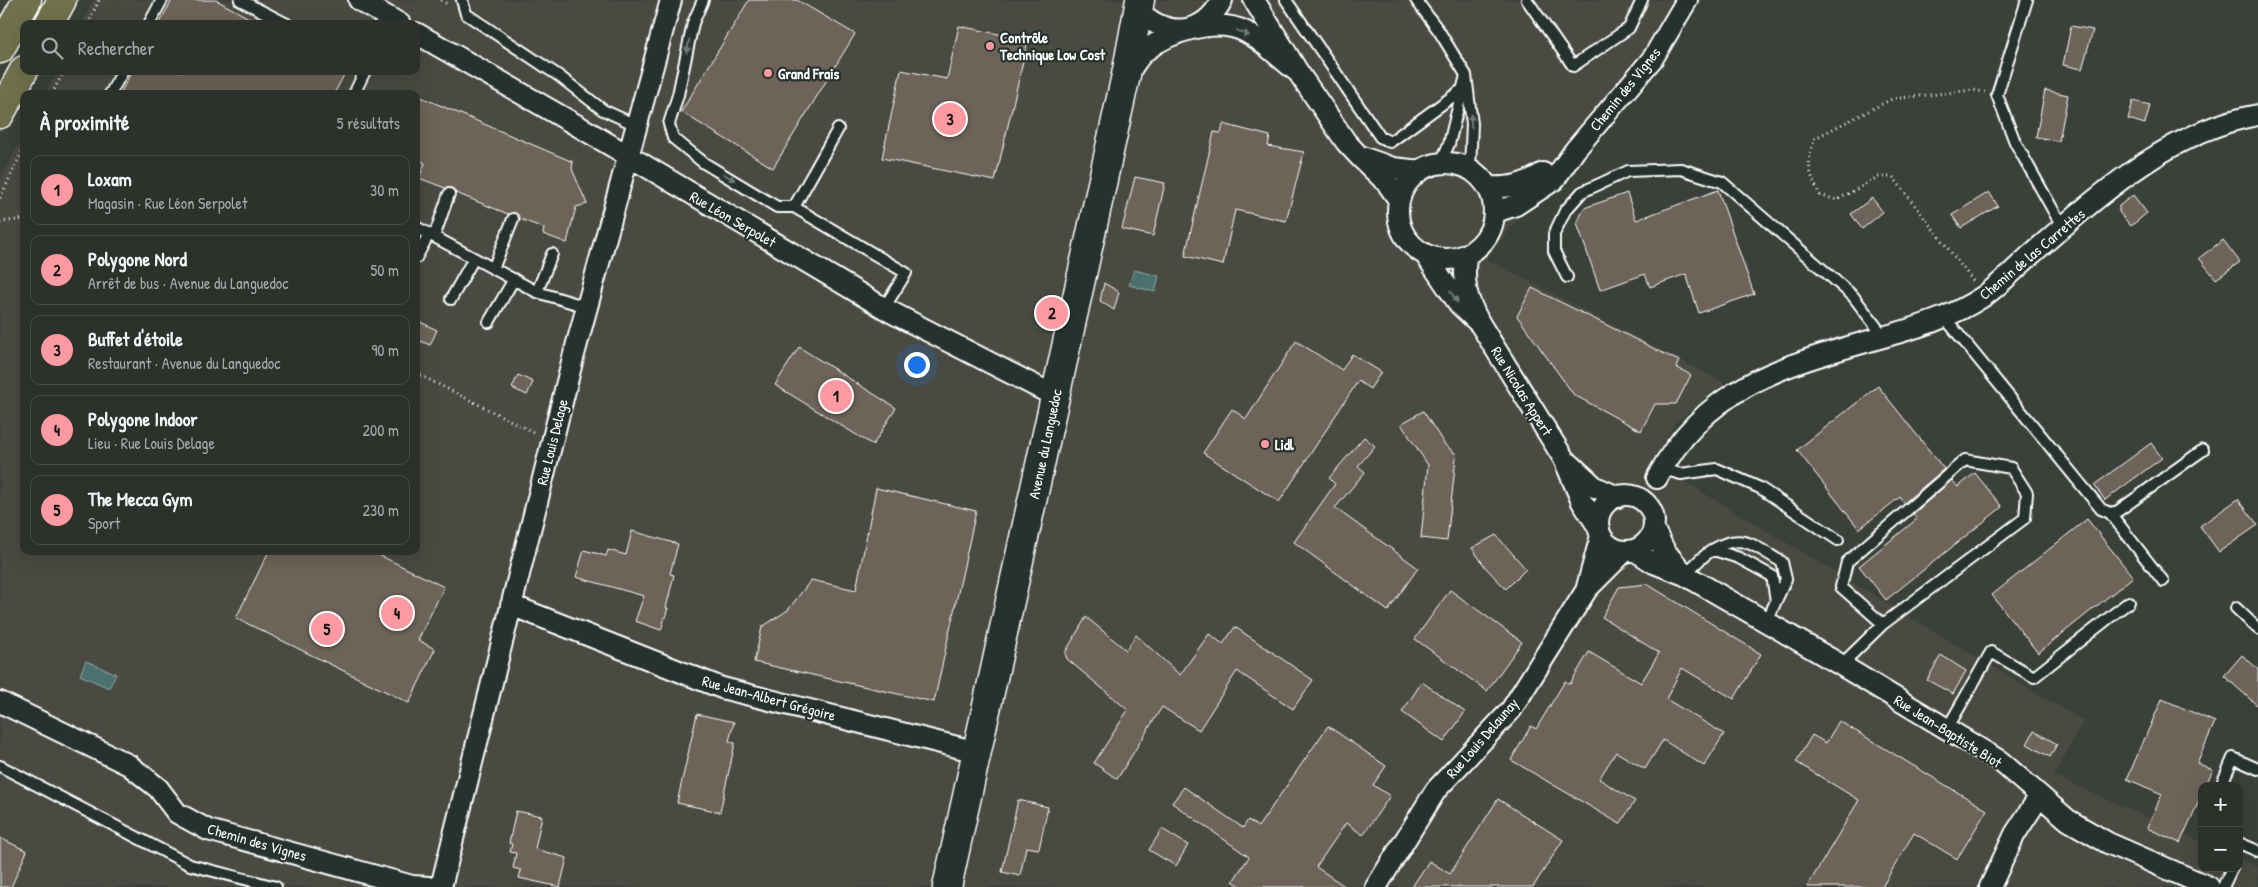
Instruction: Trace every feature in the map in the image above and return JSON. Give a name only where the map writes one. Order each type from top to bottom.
[{"type":"highway","points":[[0,49],[27,0]]},
{"type":"highway","points":[[51,20],[62,0]]},
{"type":"highway","points":[[0,114],[21,75]]},
{"type":"main road","name":"Avenue du Languedoc","points":[[947,887],[1126,75],[1139,5]]},
{"type":"street","points":[[359,0],[393,20]]},
{"type":"street","name":"Rue Louis Delage","points":[[441,887],[586,307],[671,0]]},
{"type":"street","points":[[1126,75],[1144,52],[1165,38],[1191,29],[1215,14],[1222,0]]},
{"type":"street","points":[[1254,0],[1298,72],[1346,142],[1386,183],[1399,200]]},
{"type":"street","name":"Chemin des Vignes","points":[[1495,212],[1516,205],[1554,180],[1576,150],[1653,58],[1687,0]]},
{"type":"street","points":[[1139,5],[1150,22],[1168,29],[1220,26],[1246,32],[1298,72]]},
{"type":"street","name":"Rue Léon Serpolet","points":[[420,35],[585,130],[884,308],[1055,396]]},
{"type":"street","name":"Chemin de las Carrettes","points":[[1654,523],[1659,474],[1684,436],[1708,410],[1746,385],[1797,363],[1920,328],[1945,318],[1984,296],[2063,228],[2155,156],[2200,132],[2258,115]]},
{"type":"street","name":"Chemin des Vignes","points":[[1488,187],[1511,188],[1531,182],[1576,150]]},
{"type":"street","points":[[1360,156],[1393,168],[1420,171]]},
{"type":"street","points":[[1446,162],[1470,169],[1488,187],[1495,212],[1491,230],[1480,246],[1466,256],[1446,260],[1427,256],[1411,246],[1400,230],[1397,212],[1400,193],[1411,177],[1427,166],[1446,162]]},
{"type":"street","name":"Rue Nicolas Appert","points":[[1427,256],[1459,304],[1480,324]]},
{"type":"street","name":"Rue Nicolas Appert","points":[[1466,256],[1463,279],[1467,300],[1564,459],[1582,502],[1600,532]]},
{"type":"street","name":"Rue Nicolas Appert","points":[[1564,459],[1595,487],[1623,496]]},
{"type":"street","points":[[1623,496],[1644,502],[1654,523],[1646,543],[1629,551],[1613,548],[1600,532],[1601,512],[1605,505],[1659,474]]},
{"type":"street","name":"Rue Jean-Baptiste Biot","points":[[1654,523],[1665,551],[1685,576]]},
{"type":"street","name":"Rue Louis Delaunay","points":[[1587,589],[1600,532]]},
{"type":"street","name":"Rue Louis Delaunay","points":[[1376,887],[1436,790],[1511,710],[1587,589],[1629,551]]},
{"type":"street","name":"Rue Jean-Baptiste Biot","points":[[1629,551],[1654,564],[1685,576],[1841,665],[2000,761],[2039,797],[2068,820],[2108,843],[2209,887]]},
{"type":"street","name":"Rue Jean-Albert Grégoire","points":[[511,605],[722,688],[977,752]]},
{"type":"street","name":"Chemin des Vignes","points":[[0,702],[129,765],[158,788],[177,813],[208,830],[412,886],[429,887]]},
{"type":"street","points":[[1990,887],[2015,834],[2039,797]]},
{"type":"lane","points":[[151,20],[162,0]]},
{"type":"lane","points":[[240,0],[279,20]]},
{"type":"lane","points":[[462,0],[466,14],[559,76],[603,110],[636,125]]},
{"type":"lane","points":[[702,0],[693,23],[678,95],[669,124],[673,138],[704,162],[777,206],[794,207],[906,273],[884,308]]},
{"type":"lane","points":[[1286,0],[1380,137],[1390,142],[1460,91]]},
{"type":"lane","points":[[1416,0],[1443,37],[1466,75],[1472,124],[1470,169]]},
{"type":"lane","points":[[1527,0],[1573,66],[1629,28],[1642,0]]},
{"type":"lane","points":[[2027,0],[1997,95],[2015,142],[2063,228]]},
{"type":"lane","points":[[112,90],[121,75]]},
{"type":"lane","points":[[356,90],[363,75]]},
{"type":"lane","points":[[1440,164],[1449,144],[1460,91],[1466,75]]},
{"type":"lane","points":[[794,207],[838,129]]},
{"type":"lane","points":[[1567,277],[1554,250],[1554,234],[1565,211],[1582,192],[1628,171],[1681,169],[1722,182],[1853,296],[1884,337]]},
{"type":"lane","points":[[420,252],[432,235],[449,194]]},
{"type":"lane","points":[[494,268],[513,218]]},
{"type":"lane","points":[[420,229],[537,292],[586,307]]},
{"type":"lane","points":[[537,292],[552,254]]},
{"type":"lane","points":[[451,299],[474,258]]},
{"type":"lane","points":[[488,322],[514,279]]},
{"type":"lane","points":[[1945,318],[2101,509],[2110,513],[2163,581]]},
{"type":"lane","points":[[2110,513],[2118,511],[2203,450]]},
{"type":"lane","points":[[1841,665],[1883,624],[2025,518],[2028,493],[2011,468],[1965,460],[1847,562],[1841,587],[1883,624]]},
{"type":"lane","points":[[1659,474],[1681,474],[1718,469],[1760,488],[1838,540]]},
{"type":"lane","points":[[1685,576],[1697,561],[1726,542],[1747,542],[1782,562],[1786,579],[1766,623]]},
{"type":"lane","points":[[1714,550],[1739,558],[1772,576],[1776,602]]},
{"type":"lane","points":[[1946,729],[1991,652],[2034,677],[2129,602]]},
{"type":"lane","points":[[2236,608],[2258,629]]},
{"type":"lane","points":[[2222,782],[2233,758],[2258,769]]},
{"type":"lane","points":[[0,766],[190,865],[276,887]]},
{"type":"lane","points":[[2243,848],[2258,851]]},
{"type":"lane","points":[[2223,887],[2230,872]]},
{"type":"path","points":[[90,20],[99,0]]},
{"type":"path","points":[[54,90],[62,75]]},
{"type":"path","points":[[1984,296],[1893,177],[1878,177],[1837,200],[1820,194],[1814,182],[1808,158],[1815,138],[1892,99],[1973,90],[1997,95]]},
{"type":"path","points":[[0,198],[20,156]]},
{"type":"path","points":[[0,222],[20,220]]},
{"type":"path","points":[[420,376],[533,432],[553,438]]},
{"type":"shaded area","points":[[94,0],[1682,0],[1656,43],[1486,259],[1724,383],[1675,423],[1652,462],[2083,721],[2054,776],[2198,840],[2198,872],[2243,872],[2243,861],[2258,867],[2258,887],[0,887],[0,180],[20,142],[20,555],[420,555],[420,90],[47,90],[55,75],[420,75],[420,20],[84,20]]},
{"type":"water","points":[[1134,270],[1159,276],[1155,292],[1129,285]]},
{"type":"water","points":[[86,661],[116,674],[109,688],[80,675]]},
{"type":"building","points":[[172,0],[216,0],[253,20],[161,20]]},
{"type":"building","name":"Grand Frais","points":[[749,0],[797,0],[855,34],[773,168],[681,112]]},
{"type":"building","points":[[959,26],[1028,40],[995,181],[882,158],[901,70],[947,79]]},
{"type":"building","points":[[2071,26],[2093,30],[2082,69],[2063,65]]},
{"type":"building","points":[[130,75],[344,75],[336,90],[122,90]]},
{"type":"building","points":[[2045,90],[2068,95],[2059,141],[2036,137]]},
{"type":"building","points":[[420,97],[573,162],[572,169],[587,204],[576,207],[567,243],[543,234],[544,228],[520,219],[516,213],[508,214],[456,193],[452,188],[445,188],[420,178],[425,163],[420,161]]},
{"type":"building","points":[[2133,101],[2150,105],[2145,124],[2128,119]]},
{"type":"building","points":[[1223,124],[1270,136],[1268,146],[1304,152],[1286,221],[1235,210],[1223,265],[1185,256],[1214,132],[1221,133]]},
{"type":"building","points":[[1135,177],[1165,183],[1153,236],[1122,229]]},
{"type":"building","points":[[1718,190],[1754,294],[1699,313],[1686,274],[1650,287],[1645,274],[1600,290],[1577,223],[1584,208],[1627,193],[1636,220]]},
{"type":"building","points":[[1989,192],[1998,206],[1961,228],[1952,215]]},
{"type":"building","points":[[2133,195],[2147,213],[2131,226],[2119,212],[2119,206]]},
{"type":"building","points":[[1872,198],[1883,212],[1862,229],[1851,214]]},
{"type":"building","points":[[2223,240],[2240,262],[2216,279],[2199,258]]},
{"type":"building","points":[[1104,283],[1119,292],[1114,310],[1100,301]]},
{"type":"building","points":[[1532,288],[1679,361],[1676,367],[1691,375],[1676,404],[1655,404],[1641,431],[1574,395],[1517,316]]},
{"type":"building","points":[[420,322],[437,330],[430,345],[420,341]]},
{"type":"building","points":[[1296,341],[1342,370],[1352,354],[1381,372],[1370,389],[1358,381],[1279,502],[1203,453],[1232,409],[1246,419]]},
{"type":"building","points":[[799,347],[896,408],[873,445],[775,385]]},
{"type":"building","points":[[518,375],[533,382],[527,395],[512,388]]},
{"type":"building","points":[[1878,386],[1944,469],[1904,503],[1900,497],[1859,529],[1797,450]]},
{"type":"building","points":[[1423,411],[1445,445],[1455,453],[1456,457],[1447,541],[1421,538],[1428,465],[1401,424]]},
{"type":"building","points":[[1364,437],[1375,446],[1358,466],[1365,472],[1335,508],[1418,568],[1388,611],[1294,542],[1335,484],[1329,478]]},
{"type":"building","points":[[2151,443],[2162,458],[2105,500],[2094,485]]},
{"type":"building","points":[[1975,473],[2002,507],[1886,600],[1859,566],[1917,519],[1913,514],[1952,480],[1958,487]]},
{"type":"building","points":[[876,488],[976,511],[934,702],[754,662],[762,627],[788,610],[811,580],[856,590]]},
{"type":"building","points":[[2238,499],[2258,525],[2219,552],[2200,526]]},
{"type":"building","points":[[2087,519],[2133,577],[2038,653],[1992,595]]},
{"type":"building","points":[[632,531],[678,544],[670,574],[674,575],[666,608],[668,608],[661,630],[635,621],[644,596],[576,577],[584,550],[606,556],[608,550],[626,555]]},
{"type":"building","points":[[1496,535],[1526,569],[1506,589],[1486,568],[1472,548]]},
{"type":"building","points":[[267,555],[379,555],[444,587],[418,640],[435,649],[409,703],[236,618]]},
{"type":"building","points":[[1647,584],[1761,654],[1734,699],[1682,668],[1666,699],[1724,734],[1704,766],[1663,740],[1645,769],[1616,752],[1599,779],[1635,801],[1620,824],[1511,760],[1531,726],[1536,729],[1565,681],[1570,684],[1589,652],[1641,683],[1659,653],[1602,617],[1619,587]]},
{"type":"building","points":[[1450,590],[1522,642],[1487,691],[1415,639]]},
{"type":"building","points":[[1086,617],[1126,650],[1136,635],[1180,675],[1209,634],[1223,644],[1235,627],[1313,680],[1293,709],[1237,671],[1199,730],[1162,707],[1117,779],[1094,763],[1128,710],[1067,659],[1065,653]]},
{"type":"building","points":[[1941,655],[1966,671],[1953,694],[1927,680]]},
{"type":"building","points":[[2242,655],[2258,669],[2258,706],[2224,676]]},
{"type":"building","points":[[1422,682],[1465,712],[1444,742],[1402,712]]},
{"type":"building","points":[[2162,699],[2215,722],[2197,763],[2213,770],[2207,782],[2198,782],[2198,803],[2180,843],[2147,828],[2162,794],[2127,779]]},
{"type":"building","points":[[697,714],[734,722],[729,741],[735,743],[720,812],[677,803]]},
{"type":"building","points":[[1839,721],[1987,810],[1957,859],[1914,833],[1882,887],[1807,887],[1859,800],[1796,762],[1812,735],[1826,743]]},
{"type":"building","points":[[1328,726],[1386,766],[1373,785],[1390,796],[1363,835],[1346,823],[1316,867],[1346,887],[1242,887],[1233,881],[1249,857],[1172,803],[1184,787],[1243,828],[1248,820],[1258,827]]},
{"type":"building","points":[[2034,731],[2057,744],[2050,757],[2027,744]]},
{"type":"building","points":[[1498,799],[1563,840],[1533,887],[1412,887],[1429,861],[1450,874]]},
{"type":"building","points":[[1018,800],[1048,807],[1039,849],[1026,847],[1020,876],[1002,872]]},
{"type":"building","points":[[516,811],[542,816],[535,849],[567,858],[560,887],[519,878],[521,870],[513,868],[516,853],[510,852],[512,844],[509,843]]},
{"type":"building","points":[[1162,829],[1188,845],[1176,866],[1149,850]]},
{"type":"building","points":[[0,838],[27,851],[11,887],[0,887]]},
{"type":"place","name":"Contrôle Technique Low Cost","points":[[990,46]]},
{"type":"place","name":"Grand Frais","points":[[768,73]]},
{"type":"place","name":"Buffet d'étoile","points":[[950,119]]},
{"type":"place","name":"Polygone Nord","points":[[1052,313]]},
{"type":"place","name":"Loxam","points":[[836,396]]},
{"type":"place","name":"Lidl","points":[[1265,444]]},
{"type":"place","name":"Polygone Indoor","points":[[397,613]]},
{"type":"place","name":"The Mecca Gym","points":[[327,629]]}]
